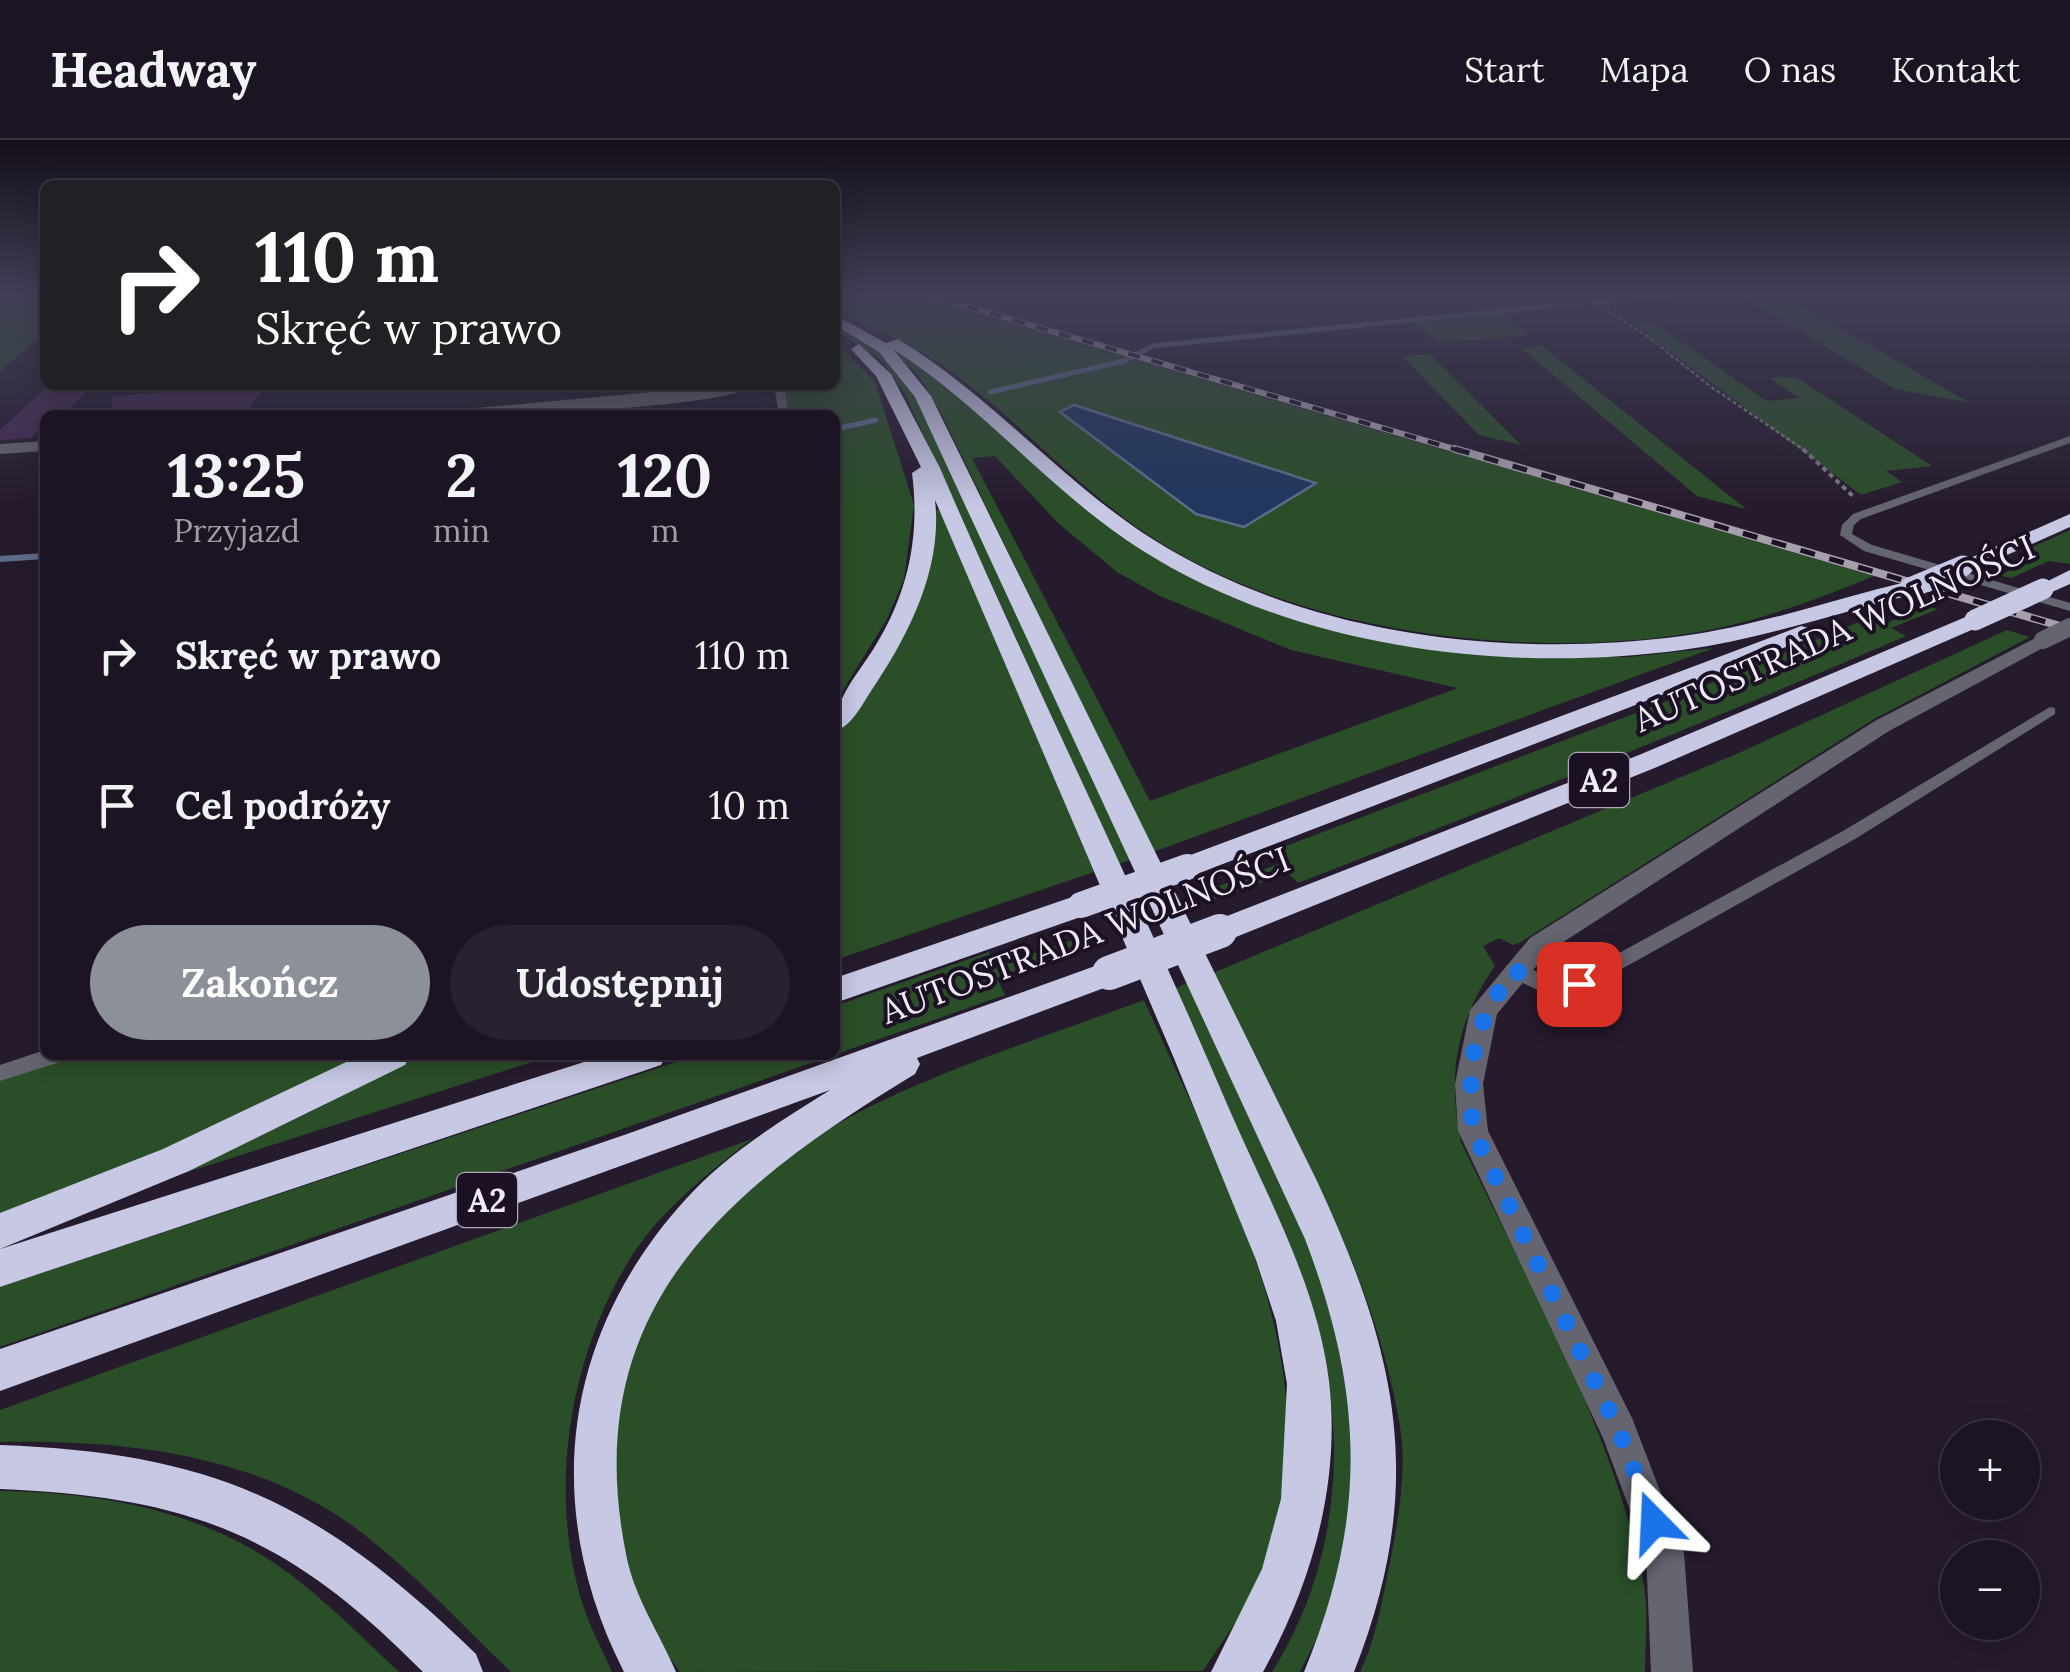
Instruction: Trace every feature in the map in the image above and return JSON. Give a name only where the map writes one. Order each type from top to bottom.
[{"type":"highway","points":[[875,364],[910,427],[1194,1065],[1291,1309],[1308,1379],[1311,1451],[1289,1570],[1236,1672]]},
{"type":"highway","points":[[900,364],[923,396],[1335,1269],[1368,1380],[1375,1503],[1363,1572],[1329,1672]]},
{"type":"highway","points":[[930,364],[1146,544],[1226,585],[1315,615],[1466,644],[1621,649],[1726,635],[1895,592]]},
{"type":"highway","points":[[840,714],[897,627],[922,558],[926,497],[910,427]]},
{"type":"highway","name":"AUTOSTRADA WOLNOŚCI","points":[[840,989],[1187,867],[1593,716],[2070,520]]},
{"type":"highway","name":"AUTOSTRADA WOLNOŚCI","points":[[0,1370],[972,1024],[1220,931],[1648,761],[2070,576]]},
{"type":"highway","points":[[651,1672],[636,1649],[614,1596],[594,1523],[592,1458],[621,1329],[667,1249],[741,1172],[838,1103],[972,1024]]},
{"type":"highway","points":[[0,1231],[176,1160],[383,1060]]},
{"type":"highway","name":"A2","points":[[0,1268],[634,1060]]},
{"type":"highway","points":[[0,1467],[119,1474],[182,1486],[243,1507],[356,1576],[415,1626],[458,1672]]},
{"type":"street","points":[[508,410],[723,390]]},
{"type":"street","points":[[0,449],[40,446]]},
{"type":"street","points":[[1672,1672],[1665,1552],[1619,1431],[1473,1131],[1469,1084],[1484,1010],[1539,945],[1882,726],[2070,627]]},
{"type":"lane","points":[[2070,439],[1868,512],[1846,527],[1846,535],[1868,548],[2070,607]]},
{"type":"lane","points":[[1514,970],[1551,988],[1568,990],[1849,835],[2050,711]]},
{"type":"lane","points":[[0,1073],[40,1060]]},
{"type":"path","points":[[1682,364],[1843,480],[1868,512]]},
{"type":"green space","points":[[840,364],[857,364],[875,382],[914,505],[904,579],[887,619],[840,695],[840,410],[788,410],[785,390],[840,390]]},
{"type":"green space","points":[[884,364],[891,364],[913,390],[1130,860],[1119,864],[905,394]]},
{"type":"green space","points":[[907,364],[919,364],[945,383],[1122,538],[1224,593],[1279,613],[1519,657],[1629,657],[1714,648],[1153,852],[942,415],[919,376]],"holes":[[[995,456],[1058,523],[1117,572],[1160,596],[1291,650],[1458,688],[1150,801],[972,458]]]},
{"type":"green space","points":[[939,364],[1152,364],[1874,576],[1758,618],[1686,634],[1547,643],[1400,629],[1328,613],[1258,591],[1194,562],[1108,506]]},
{"type":"green space","points":[[1410,364],[1440,364],[1521,445],[1479,435]]},
{"type":"green space","points":[[1541,364],[1565,364],[1746,509],[1697,496]]},
{"type":"green space","points":[[1687,364],[1714,364],[1766,401],[1799,398],[1770,378],[1796,377],[1932,466],[1886,471],[1902,482],[1861,495]]},
{"type":"green space","points":[[1855,364],[1903,364],[1970,403],[1895,389]]},
{"type":"green space","points":[[936,510],[940,510],[1094,872],[840,958],[840,731],[855,712],[935,537]]},
{"type":"green space","points":[[2070,530],[2070,564],[2049,561],[2011,578],[1999,575],[2040,558],[2026,550]]},
{"type":"green space","points":[[1928,607],[1938,609],[1891,628],[1906,636],[1451,823],[1298,883],[1288,873],[1205,903],[1200,893],[1286,861],[1278,849],[1670,700],[1866,619],[1881,625]]},
{"type":"green space","points":[[2007,630],[2030,637],[1874,719],[1521,942],[1513,945],[1499,938],[1483,946],[1495,966],[1471,1007],[1458,1050],[1455,1094],[1461,1142],[1565,1356],[1611,1466],[1643,1580],[1645,1672],[1360,1672],[1376,1626],[1397,1522],[1403,1464],[1400,1427],[1370,1309],[1348,1251],[1213,973],[1741,752]]},
{"type":"green space","points":[[1093,933],[1097,943],[997,978],[1005,995],[840,1053],[840,1004],[989,952],[997,966]]},
{"type":"green space","points":[[1187,983],[1307,1242],[1332,1308],[1358,1460],[1332,1608],[1300,1672],[1272,1672],[1295,1630],[1325,1543],[1334,1451],[1324,1358],[1301,1281],[1176,988]]},
{"type":"green space","points":[[1144,1000],[1208,1140],[1264,1286],[1281,1361],[1288,1436],[1280,1511],[1256,1587],[1203,1671],[680,1672],[648,1629],[631,1588],[621,1532],[615,1453],[618,1410],[634,1347],[651,1307],[692,1243],[742,1190],[800,1146],[865,1109],[1004,1050]]},
{"type":"green space","points":[[56,1060],[359,1060],[271,1105],[0,1216],[0,1078]]},
{"type":"green space","points":[[406,1060],[538,1060],[172,1177],[310,1112]]},
{"type":"green space","points":[[682,1060],[820,1060],[0,1347],[0,1287]]},
{"type":"green space","points":[[752,1139],[684,1195],[640,1244],[608,1300],[579,1383],[566,1471],[572,1560],[582,1602],[612,1672],[511,1672],[371,1540],[331,1511],[288,1488],[195,1458],[146,1449],[0,1442],[0,1410]]},
{"type":"green space","points":[[0,1491],[65,1494],[130,1504],[223,1534],[292,1576],[399,1672],[0,1672]]},
{"type":"water","points":[[1074,405],[1316,483],[1244,527],[1196,514],[1060,412]]},
{"type":"building","points":[[44,390],[89,390],[68,410],[40,410],[40,429],[31,438],[0,440],[0,430]]},
{"type":"building","points":[[262,390],[248,410],[112,410],[112,396]]},
{"type":"waterway","points":[[990,392],[1109,364]]},
{"type":"waterway","points":[[840,428],[876,420]]},
{"type":"waterway","points":[[0,559],[40,556]]},
{"type":"railway","points":[[1165,364],[1464,452]]},
{"type":"railway","points":[[1455,449],[2070,629]]},
{"type":"route","points":[[1579,984],[1568,990],[1551,988],[1514,970],[1484,1010],[1469,1084],[1473,1131],[1619,1431],[1654,1522]]}]
